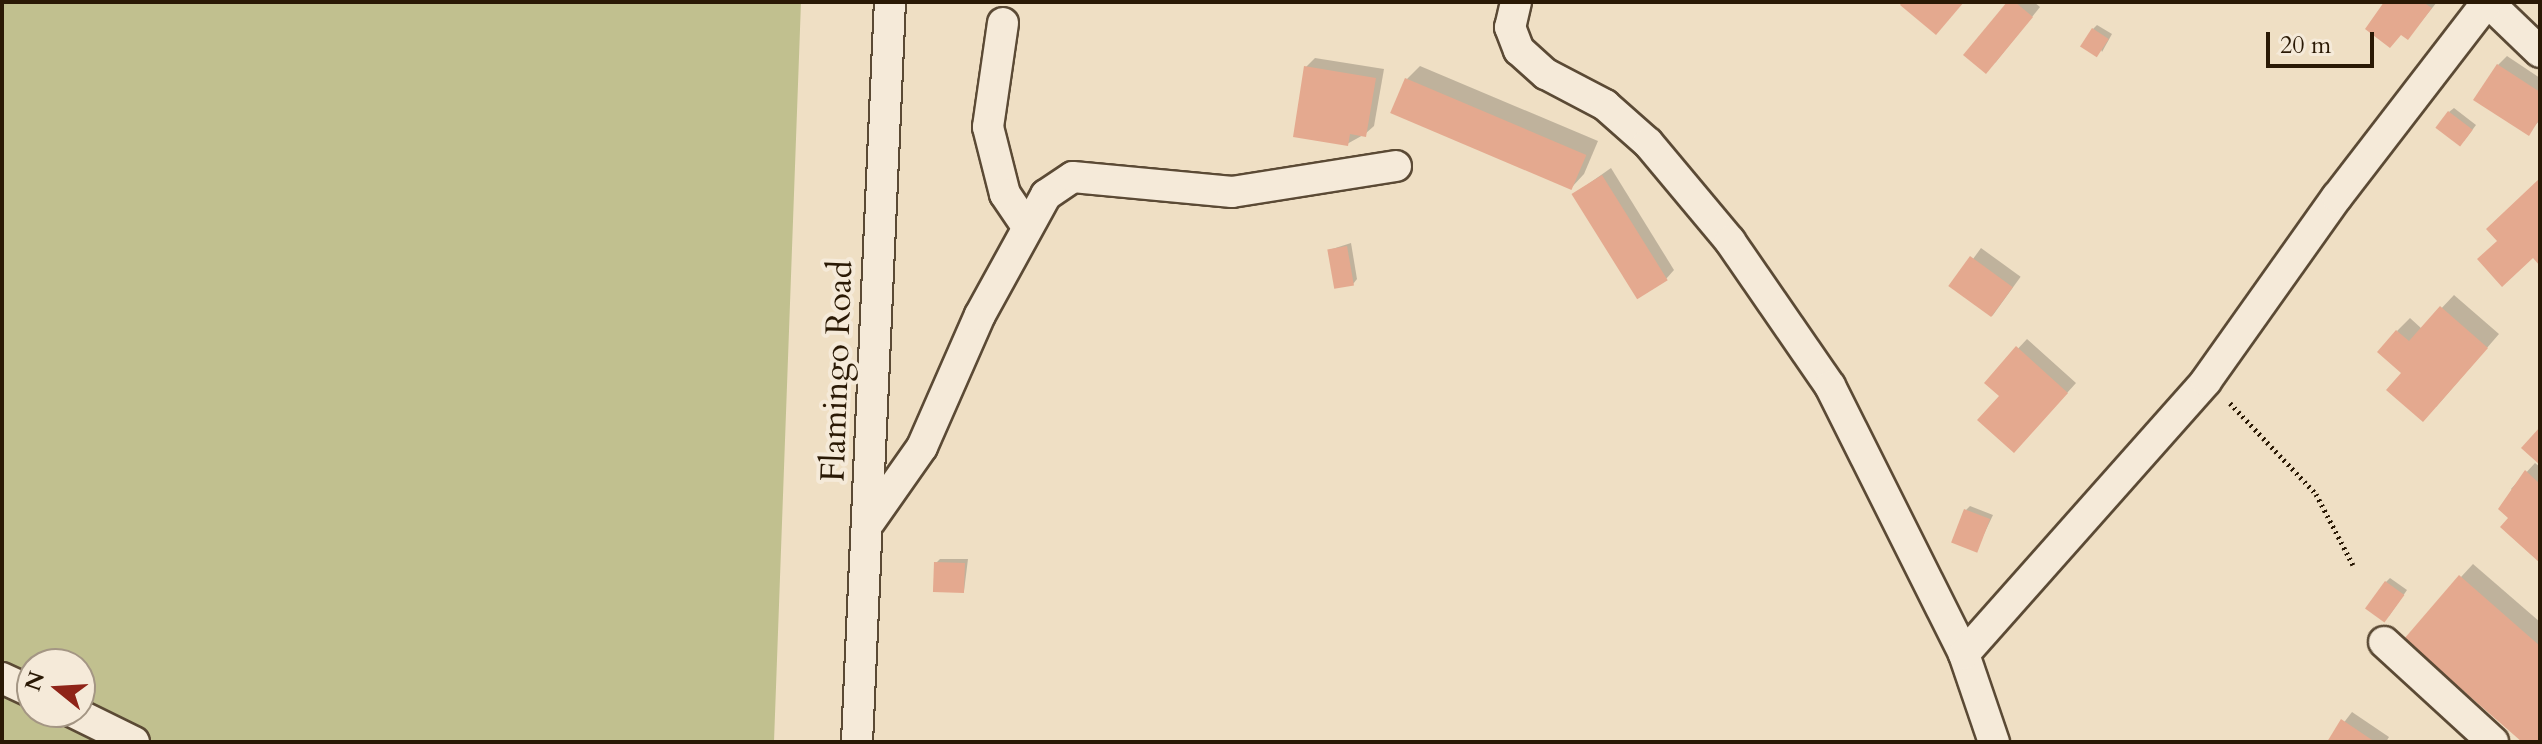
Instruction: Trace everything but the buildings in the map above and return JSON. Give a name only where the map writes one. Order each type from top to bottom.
[{"type":"street","name":"Flamingo Road","points":[[857,742],[870,521],[890,2]]},
{"type":"street","points":[[1516,2],[1510,27],[1519,50],[1546,74],[1605,105],[1648,143],[1730,241],[1813,362],[1964,654],[1994,742]]},
{"type":"street","points":[[1964,654],[2206,381],[2337,197],[2488,2],[2540,52]]},
{"type":"street","points":[[1003,23],[988,127],[999,180],[1026,225]]},
{"type":"street","points":[[870,521],[922,447],[1026,225],[1046,195],[1073,177],[1232,192],[1396,166]]},
{"type":"street","points":[[2384,642],[2493,742]]},
{"type":"street","points":[[96,723],[134,742]]},
{"type":"path","points":[[2206,381],[2316,494],[2353,565]]},
{"type":"shaded area","points":[[2,2],[801,2],[774,742],[2,742]]}]
